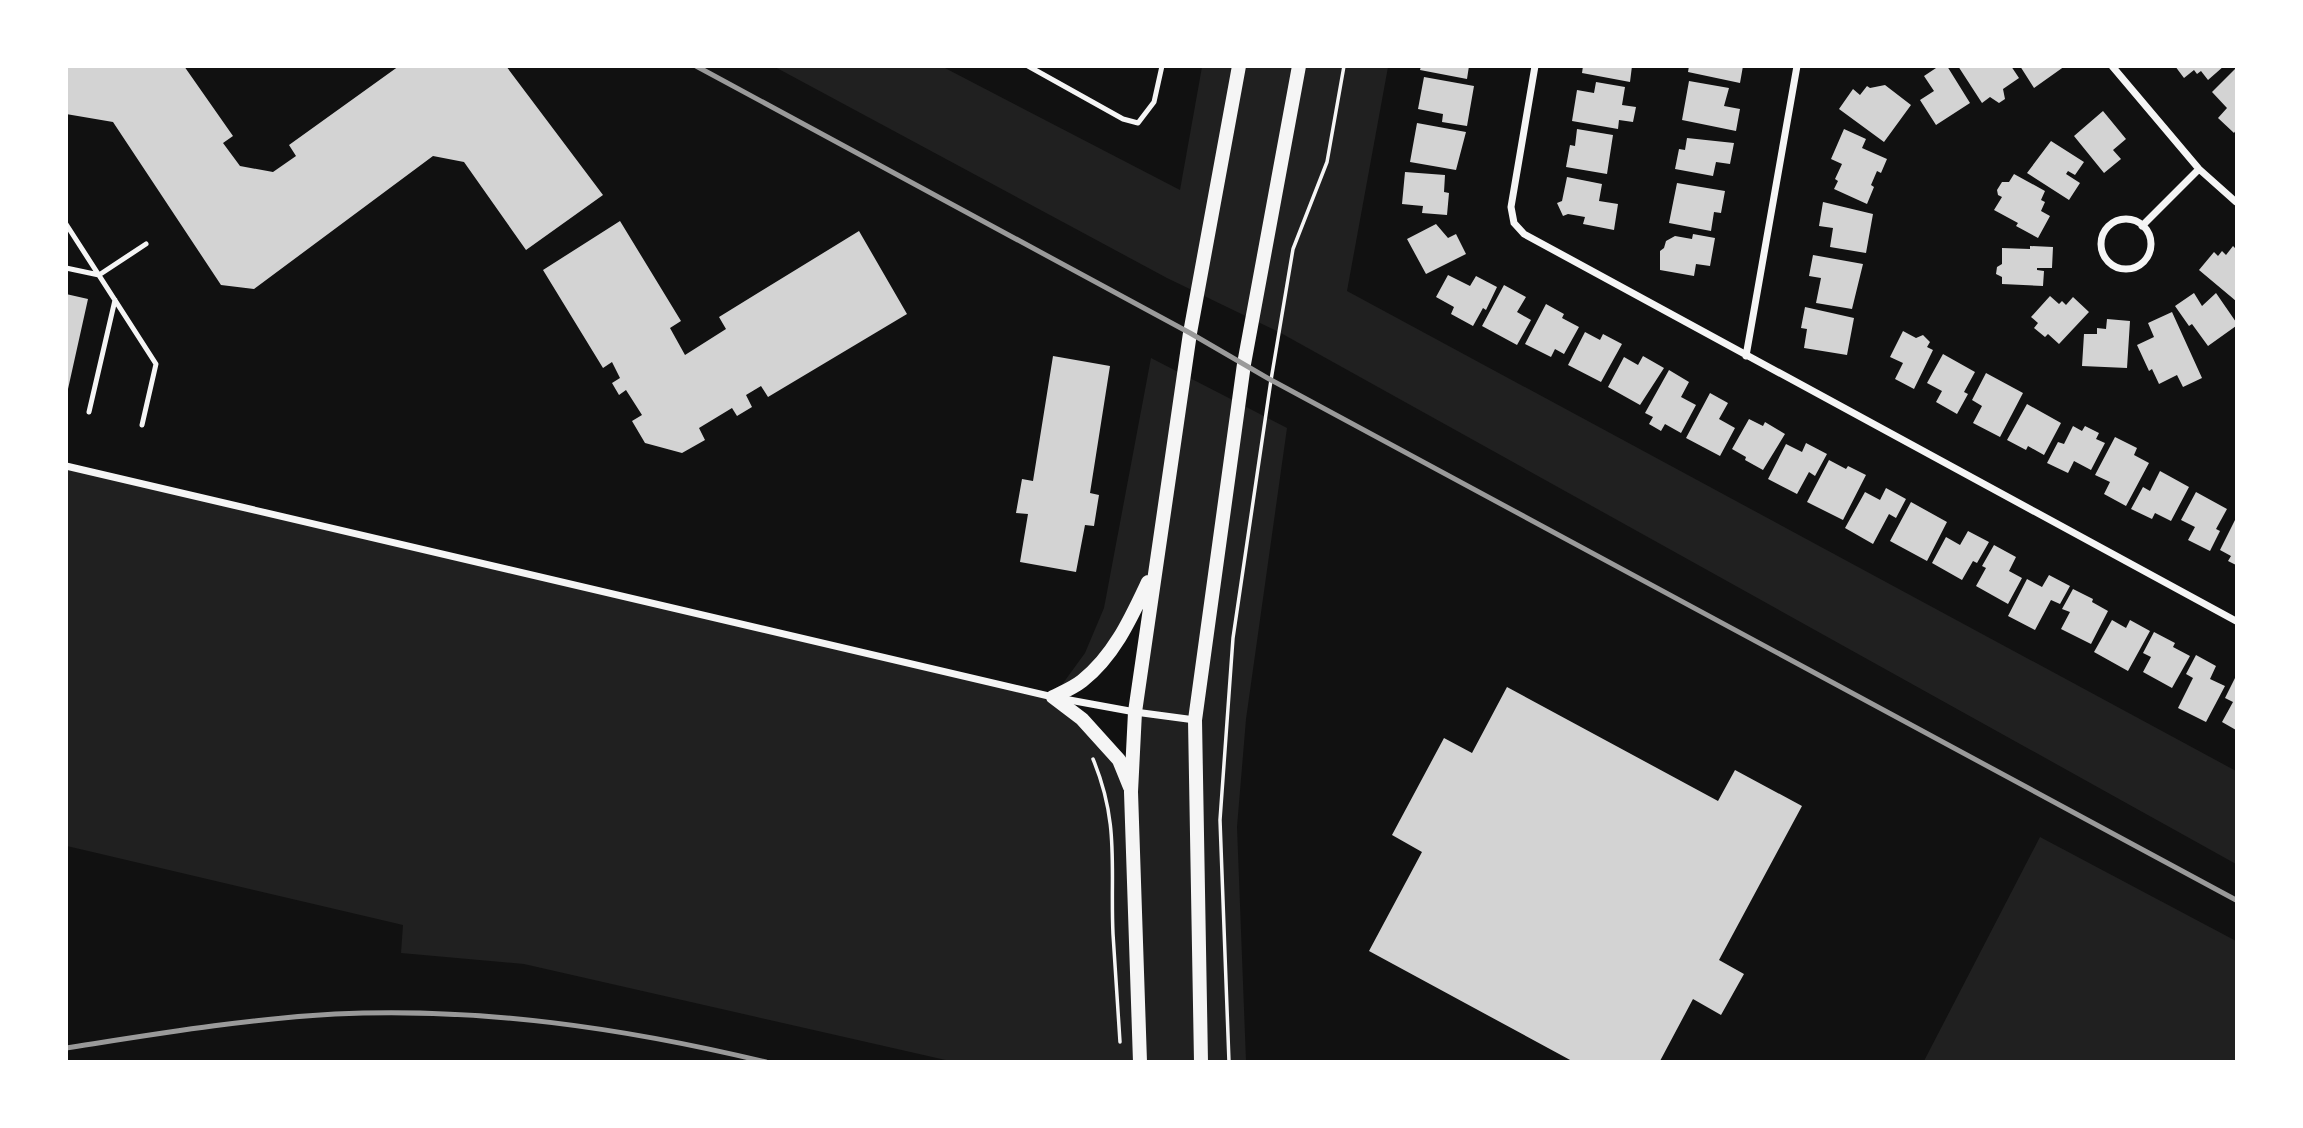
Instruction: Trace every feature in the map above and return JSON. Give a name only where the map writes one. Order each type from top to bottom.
[{"type":"main road","points":[[1140,1062],[1131,792],[1135,712],[1190,333],[1239,66]]},
{"type":"main road","points":[[1201,1062],[1195,720],[1244,364],[1299,66]]},
{"type":"main road","points":[[1131,792],[1119,760],[1082,719],[1053,697],[1080,683],[1103,663],[1131,619],[1154,568]]},
{"type":"street","points":[[1535,66],[1512,191],[1514,223],[1524,233],[2236,621]]},
{"type":"street","points":[[1746,356],[1797,66]]},
{"type":"street","points":[[2112,66],[2199,169],[2236,202]]},
{"type":"street","points":[[2142,226],[2199,169]]},
{"type":"street","points":[[2125,219],[2142,226],[2150,237],[2151,249],[2142,264],[2121,269],[2106,261],[2101,241],[2109,225],[2125,219]]},
{"type":"street","points":[[66,466],[1053,697],[1195,720]]},
{"type":"lane","points":[[1028,66],[1123,119],[1138,123],[1154,102],[1163,66]]},
{"type":"lane","points":[[66,224],[156,364],[142,425]]},
{"type":"lane","points":[[66,268],[99,275],[146,244]]},
{"type":"lane","points":[[89,412],[115,300]]},
{"type":"path","points":[[1229,1062],[1220,820],[1233,638],[1270,380],[1293,250],[1327,162],[1345,66]]},
{"type":"path","points":[[1104,743],[1092,756],[1109,802],[1113,837],[1113,933],[1121,1050]]},
{"type":"shaded area","points":[[775,67],[943,67],[1180,190],[1202,67],[1388,67],[1347,291],[2236,771],[2236,864],[1279,332],[1167,278]]},
{"type":"shaded area","points":[[1151,358],[1287,428],[1246,719],[1237,827],[1246,1061],[950,1061],[524,964],[401,953],[403,925],[67,846],[67,466],[1053,697],[1085,653],[1104,608]],"holes":[[[1154,572],[1131,790],[1104,743],[1054,697],[1103,663]]]},
{"type":"shaded area","points":[[2040,837],[2236,941],[2236,1061],[1924,1061]]},
{"type":"building","points":[[66,66],[184,66],[233,136],[223,143],[240,166],[273,172],[296,156],[289,145],[399,66],[506,66],[603,195],[526,250],[464,162],[433,156],[254,289],[221,285],[113,122],[66,114]]},
{"type":"building","points":[[1421,66],[1469,66],[1467,79],[1420,70]]},
{"type":"building","points":[[1583,66],[1632,66],[1630,82],[1582,73]]},
{"type":"building","points":[[1689,66],[1743,66],[1740,83],[1688,72]]},
{"type":"building","points":[[1939,66],[1947,66],[1970,103],[1936,125],[1920,100],[1934,91],[1924,76]]},
{"type":"building","points":[[1958,66],[2011,66],[2019,78],[2003,89],[2005,99],[1999,103],[1990,97],[1982,103]]},
{"type":"building","points":[[2020,66],[2065,66],[2034,88]]},
{"type":"building","points":[[2175,66],[2224,66],[2208,80],[2201,71],[2197,74],[2194,70],[2184,78]]},
{"type":"building","points":[[2236,68],[2234,133],[2218,118],[2227,108],[2212,92]]},
{"type":"building","points":[[1424,77],[1474,86],[1467,126],[1442,122],[1443,114],[1418,109]]},
{"type":"building","points":[[1689,81],[1729,88],[1724,106],[1740,109],[1736,131],[1682,120]]},
{"type":"building","points":[[1596,82],[1625,87],[1622,105],[1636,107],[1633,122],[1619,120],[1618,129],[1572,121],[1577,90],[1594,93]]},
{"type":"building","points":[[1885,85],[1911,105],[1884,142],[1839,109],[1853,89],[1860,95],[1867,86],[1870,88]]},
{"type":"building","points":[[2103,111],[2126,139],[2113,150],[2121,159],[2104,173],[2074,136]]},
{"type":"building","points":[[1417,123],[1466,132],[1456,170],[1410,162]]},
{"type":"building","points":[[1577,129],[1613,135],[1607,174],[1566,167],[1570,145],[1575,146]]},
{"type":"building","points":[[1844,129],[1866,139],[1862,148],[1887,159],[1881,173],[1877,171],[1867,204],[1834,189],[1842,164],[1831,159]]},
{"type":"building","points":[[1687,138],[1734,143],[1730,164],[1716,162],[1713,176],[1675,169],[1679,149],[1685,150]]},
{"type":"building","points":[[2051,141],[2084,162],[2075,175],[2068,171],[2066,174],[2080,183],[2069,200],[2027,173]]},
{"type":"building","points":[[1405,172],[1445,175],[1444,192],[1449,193],[1447,215],[1422,213],[1423,206],[1402,204]]},
{"type":"building","points":[[2014,174],[2045,191],[2041,200],[2045,202],[2041,211],[2050,216],[2038,238],[1994,210],[2002,197],[1997,190],[2002,182],[2009,182]]},
{"type":"building","points":[[1567,177],[1602,184],[1599,201],[1618,204],[1614,230],[1583,224],[1585,217],[1568,214],[1563,216],[1557,203],[1562,201]]},
{"type":"building","points":[[1677,183],[1725,191],[1721,213],[1714,212],[1711,231],[1669,223]]},
{"type":"building","points":[[1823,202],[1873,214],[1866,253],[1830,247],[1833,228],[1819,226]]},
{"type":"building","points":[[620,221],[681,321],[670,328],[685,355],[726,329],[719,317],[859,231],[907,314],[768,397],[761,386],[746,395],[752,407],[737,416],[732,408],[699,428],[705,440],[682,453],[645,443],[632,421],[642,415],[626,390],[619,395],[612,383],[620,378],[612,362],[603,368],[543,270]]},
{"type":"building","points":[[1436,224],[1448,238],[1456,234],[1466,254],[1426,274],[1407,239]]},
{"type":"building","points":[[1693,234],[1715,238],[1710,266],[1696,264],[1694,276],[1660,270],[1660,251],[1666,241],[1675,236],[1692,239]]},
{"type":"building","points":[[2030,246],[2053,247],[2052,268],[2037,268],[2044,271],[2043,286],[2002,284],[2002,277],[1996,274],[1997,267],[2002,264],[2002,248],[2030,249]]},
{"type":"building","points":[[2233,246],[2236,249],[2236,301],[2199,270],[2214,252],[2218,256],[2222,251],[2226,255]]},
{"type":"building","points":[[1813,255],[1863,264],[1852,309],[1816,303],[1821,278],[1809,276]]},
{"type":"building","points":[[1448,275],[1470,286],[1476,276],[1497,287],[1486,310],[1483,308],[1473,326],[1451,314],[1454,307],[1436,297]]},
{"type":"building","points":[[1504,285],[1526,297],[1517,312],[1531,320],[1517,345],[1482,326]]},
{"type":"building","points":[[2194,293],[2202,306],[2216,293],[2236,322],[2236,326],[2208,346],[2175,306]]},
{"type":"building","points":[[66,294],[88,299],[68,389],[66,389]]},
{"type":"building","points":[[2050,296],[2059,304],[2062,301],[2066,305],[2073,297],[2089,312],[2059,344],[2048,334],[2045,337],[2034,328],[2038,323],[2031,317]]},
{"type":"building","points":[[1546,304],[1564,314],[1562,318],[1579,327],[1564,354],[1555,349],[1551,357],[1525,344]]},
{"type":"building","points":[[1805,307],[1854,318],[1847,355],[1804,348],[1807,329],[1801,328]]},
{"type":"building","points":[[2172,312],[2202,378],[2183,387],[2177,375],[2159,384],[2152,369],[2149,371],[2137,345],[2154,337],[2148,323]]},
{"type":"building","points":[[2107,319],[2130,321],[2127,368],[2082,366],[2084,334],[2097,334],[2097,328],[2106,329]]},
{"type":"building","points":[[1903,331],[1916,338],[1923,335],[1930,342],[1927,347],[1933,350],[1914,389],[1895,379],[1903,363],[1890,357]]},
{"type":"building","points":[[1585,332],[1600,340],[1603,334],[1622,344],[1601,382],[1568,365]]},
{"type":"building","points":[[1943,354],[1975,372],[1964,392],[1968,394],[1957,414],[1936,402],[1942,391],[1927,383]]},
{"type":"building","points":[[1053,356],[1110,366],[1090,493],[1099,495],[1094,526],[1085,525],[1076,572],[1020,562],[1028,514],[1016,513],[1022,479],[1033,481]]},
{"type":"building","points":[[1643,356],[1664,368],[1640,405],[1608,387],[1624,357],[1638,365]]},
{"type":"building","points":[[1669,370],[1689,382],[1681,397],[1696,405],[1681,433],[1665,424],[1661,431],[1649,424],[1653,417],[1645,413]]},
{"type":"building","points":[[1986,373],[2023,393],[2000,437],[1973,423],[1982,406],[1972,400]]},
{"type":"building","points":[[1710,393],[1728,403],[1719,419],[1735,428],[1720,456],[1686,438]]},
{"type":"building","points":[[2027,404],[2061,423],[2044,455],[2028,446],[2026,450],[2007,440]]},
{"type":"building","points":[[1749,419],[1763,426],[1765,422],[1785,434],[1763,470],[1732,449]]},
{"type":"building","points":[[2073,426],[2082,431],[2085,426],[2099,433],[2096,439],[2105,443],[2091,470],[2074,461],[2068,473],[2047,463],[2058,442],[2064,444]]},
{"type":"building","points":[[2115,437],[2137,448],[2134,455],[2149,463],[2126,506],[2104,494],[2110,482],[2095,475]]},
{"type":"building","points":[[1806,443],[1827,454],[1815,476],[1809,472],[1797,494],[1768,479],[1786,444],[1802,452]]},
{"type":"building","points":[[1829,460],[1866,475],[1843,520],[1807,502]]},
{"type":"building","points":[[2160,471],[2189,487],[2171,521],[2155,513],[2152,519],[2131,509],[2143,487],[2150,491]]},
{"type":"building","points":[[1886,488],[1906,499],[1896,518],[1889,514],[1873,544],[1845,528],[1865,492],[1880,500]]},
{"type":"building","points":[[2196,492],[2227,509],[2216,529],[2220,531],[2210,551],[2188,540],[2195,527],[2181,520]]},
{"type":"building","points":[[1911,502],[1947,522],[1927,561],[1890,541]]},
{"type":"building","points":[[2236,518],[2236,565],[2228,561],[2231,556],[2220,550]]},
{"type":"building","points":[[1968,531],[1989,542],[1977,563],[1973,561],[1962,580],[1932,563],[1946,537],[1960,545]]},
{"type":"building","points":[[1994,545],[2016,557],[2009,571],[2022,578],[2008,604],[1976,586],[1986,568],[1982,566]]},
{"type":"building","points":[[2049,575],[2070,586],[2060,604],[2051,600],[2035,630],[2008,616],[2027,579],[2042,587]]},
{"type":"building","points":[[2073,589],[2093,599],[2092,602],[2108,611],[2091,644],[2061,629],[2070,612],[2062,609]]},
{"type":"building","points":[[2112,620],[2126,628],[2130,620],[2150,631],[2128,671],[2094,652]]},
{"type":"building","points":[[2154,632],[2175,643],[2173,647],[2190,656],[2172,688],[2143,672],[2151,657],[2143,653]]},
{"type":"building","points":[[2196,655],[2216,666],[2210,679],[2225,686],[2206,722],[2178,708],[2193,678],[2186,674]]},
{"type":"building","points":[[2236,676],[2236,730],[2222,722],[2233,702],[2225,698]]},
{"type":"building","points":[[1507,687],[1718,801],[1735,770],[1802,806],[1719,960],[1744,974],[1721,1015],[1693,999],[1660,1061],[1572,1061],[1369,951],[1422,852],[1392,835],[1444,738],[1472,753]]},
{"type":"railway","points":[[696,66],[1190,333],[1271,380],[2236,900]]},
{"type":"railway","points":[[66,1048],[268,1019],[335,1014],[444,1014],[498,1017],[606,1030],[766,1062]]}]
